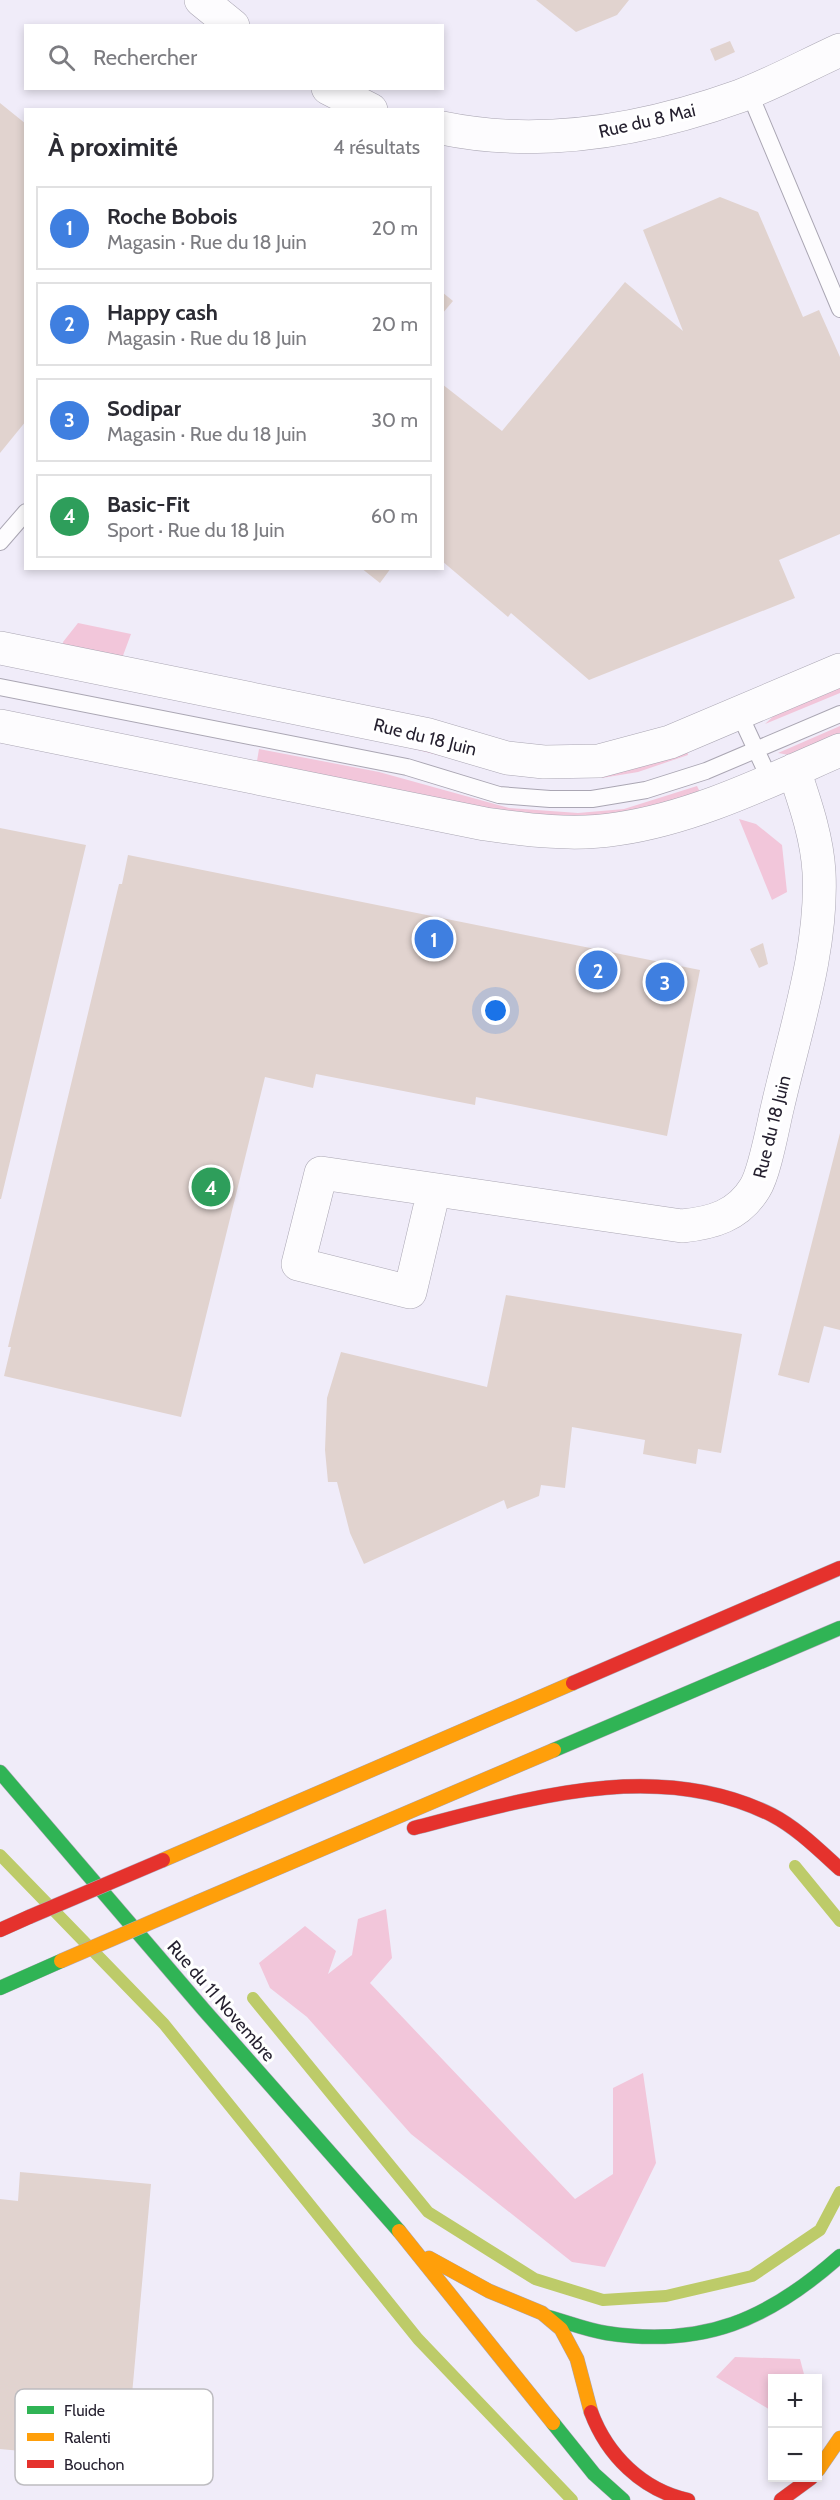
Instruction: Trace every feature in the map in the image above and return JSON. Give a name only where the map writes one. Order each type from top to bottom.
[{"type":"main road","points":[[0,1930],[840,1568]]},
{"type":"main road","points":[[0,1988],[840,1628]]},
{"type":"main road","name":"Rue du 11 Novembre","points":[[0,1772],[204,2010],[417,2251],[594,2474],[623,2500]]},
{"type":"main road","points":[[313,1854],[527,1800],[578,1790],[628,1785],[676,1786],[724,1795],[772,1816],[809,1841],[840,1869]]},
{"type":"main road","points":[[417,2251],[487,2290],[548,2317],[605,2333],[668,2338],[736,2326],[782,2303],[805,2287],[840,2256]]},
{"type":"main road","points":[[548,2317],[565,2337],[573,2352],[582,2372],[595,2421],[603,2439],[621,2463],[651,2486],[676,2498],[688,2500]]},
{"type":"main road","points":[[822,2466],[840,2438]]},
{"type":"main road","points":[[822,2472],[840,2470]]},
{"type":"main road","points":[[781,2500],[806,2482]]},
{"type":"street","points":[[201,0],[231,24]]},
{"type":"street","name":"Rue du 8 Mai","points":[[444,128],[499,137],[578,135],[661,121],[749,92],[840,50]]},
{"type":"street","name":"Rue du 18 Juin","points":[[0,648],[429,735],[507,758],[544,762],[611,759],[670,742],[840,670]]},
{"type":"street","points":[[0,726],[485,824],[532,831],[615,830],[653,822],[782,775],[840,750]]},
{"type":"street","name":"Rue du 18 Juin","points":[[434,1190],[410,1292],[298,1264],[321,1173],[682,1226],[716,1221],[740,1206],[751,1194],[756,1187],[768,1148],[811,964],[816,932],[819,871],[814,833],[782,775]]},
{"type":"lane","points":[[749,92],[840,309]]},
{"type":"lane","points":[[0,542],[24,514]]},
{"type":"lane","points":[[0,687],[406,767],[499,795],[592,800],[646,790],[706,771],[840,714]]},
{"type":"lane","points":[[739,713],[756,750],[782,775]]},
{"type":"shaded area","points":[[78,623],[131,634],[121,661],[64,648],[63,642]]},
{"type":"shaded area","points":[[840,686],[840,693],[765,724],[779,711]]},
{"type":"shaded area","points":[[840,726],[840,734],[789,755],[778,753]]},
{"type":"shaded area","points":[[390,743],[687,749],[688,755],[638,772],[602,778],[525,777]]},
{"type":"shaded area","points":[[259,749],[379,772],[509,808],[578,813],[624,809],[697,786],[701,794],[659,806],[582,819],[518,815],[257,761]]},
{"type":"shaded area","points":[[739,819],[756,824],[782,845],[787,892],[772,900]]},
{"type":"shaded area","points":[[386,1909],[392,1958],[370,1983],[575,2199],[613,2174],[613,2088],[643,2073],[656,2163],[605,2267],[572,2262],[411,2134],[307,2017],[270,1988],[259,1963],[305,1926],[336,1951],[328,1974],[352,1955],[358,1919]]},
{"type":"shaded area","points":[[735,2357],[800,2359],[804,2374],[768,2374],[768,2409],[716,2377]]},
{"type":"building","points":[[536,0],[629,0],[617,15],[576,32]]},
{"type":"building","points":[[730,41],[735,52],[715,61],[710,49]]},
{"type":"building","points":[[0,103],[24,122],[24,423],[0,453]]},
{"type":"building","points":[[720,197],[758,212],[803,317],[819,310],[840,357],[840,534],[779,560],[795,598],[589,680],[511,613],[508,617],[444,563],[444,386],[502,431],[625,282],[683,331],[643,230]]},
{"type":"building","points":[[444,294],[453,301],[444,312]]},
{"type":"building","points":[[364,570],[390,570],[380,583]]},
{"type":"building","points":[[0,828],[86,845],[1,1199],[0,1199]]},
{"type":"building","points":[[128,855],[700,970],[667,1136],[476,1097],[475,1105],[316,1074],[313,1088],[265,1077],[181,1417],[4,1376],[11,1347],[8,1347],[119,884],[122,884]]},
{"type":"building","points":[[763,943],[768,964],[759,968],[750,949]]},
{"type":"building","points":[[840,1133],[840,1330],[824,1326],[809,1383],[778,1375]]},
{"type":"building","points":[[506,1295],[742,1334],[721,1453],[698,1449],[696,1464],[643,1454],[645,1440],[572,1427],[565,1488],[541,1485],[539,1496],[507,1509],[504,1500],[364,1564],[350,1533],[337,1482],[328,1482],[325,1450],[327,1398],[341,1352],[487,1387]]},
{"type":"building","points":[[20,2172],[151,2184],[132,2389],[15,2389],[15,2450],[0,2449],[0,2199],[18,2201]]},
{"type":"waterway","points":[[0,1855],[164,2024],[418,2339],[572,2500]]},
{"type":"waterway","points":[[795,1866],[840,1921]]},
{"type":"waterway","points":[[253,1998],[428,2212],[535,2279],[603,2300],[666,2296],[752,2276],[820,2230],[840,2192]]},
{"type":"traffic: fast","points":[[554,1750],[840,1628]]},
{"type":"traffic: fast","points":[[0,1772],[204,2010],[399,2231]]},
{"type":"traffic: fast","points":[[0,1988],[61,1961]]},
{"type":"traffic: fast","points":[[548,2317],[599,2332],[641,2337],[704,2332],[732,2324],[787,2297],[840,2256]]},
{"type":"traffic: fast","points":[[553,2423],[594,2474],[623,2500]]},
{"type":"traffic: slow","points":[[163,1860],[573,1683]]},
{"type":"traffic: slow","points":[[198,1902],[554,1750]]},
{"type":"traffic: slow","points":[[61,1961],[198,1902]]},
{"type":"traffic: slow","points":[[399,2231],[553,2423]]},
{"type":"traffic: slow","points":[[429,2258],[489,2291],[542,2313],[561,2329],[577,2359],[591,2412]]},
{"type":"traffic: slow","points":[[822,2464],[840,2438]]},
{"type":"traffic: jam","points":[[573,1683],[840,1568]]},
{"type":"traffic: jam","points":[[414,1828],[503,1805],[594,1789],[639,1786],[684,1789],[729,1798],[772,1815],[799,1833],[840,1869]]},
{"type":"traffic: jam","points":[[29,1917],[163,1860]]},
{"type":"traffic: jam","points":[[0,1930],[29,1917]]},
{"type":"traffic: jam","points":[[591,2412],[606,2442],[628,2468],[656,2488],[688,2500]]},
{"type":"traffic: jam","points":[[781,2500],[806,2482]]},
{"type":"place","name":"Roche Bobois","points":[[434,939]]},
{"type":"place","name":"Happy cash","points":[[598,970]]},
{"type":"place","name":"Sodipar","points":[[665,982]]},
{"type":"place","name":"Basic-Fit","points":[[211,1187]]}]
